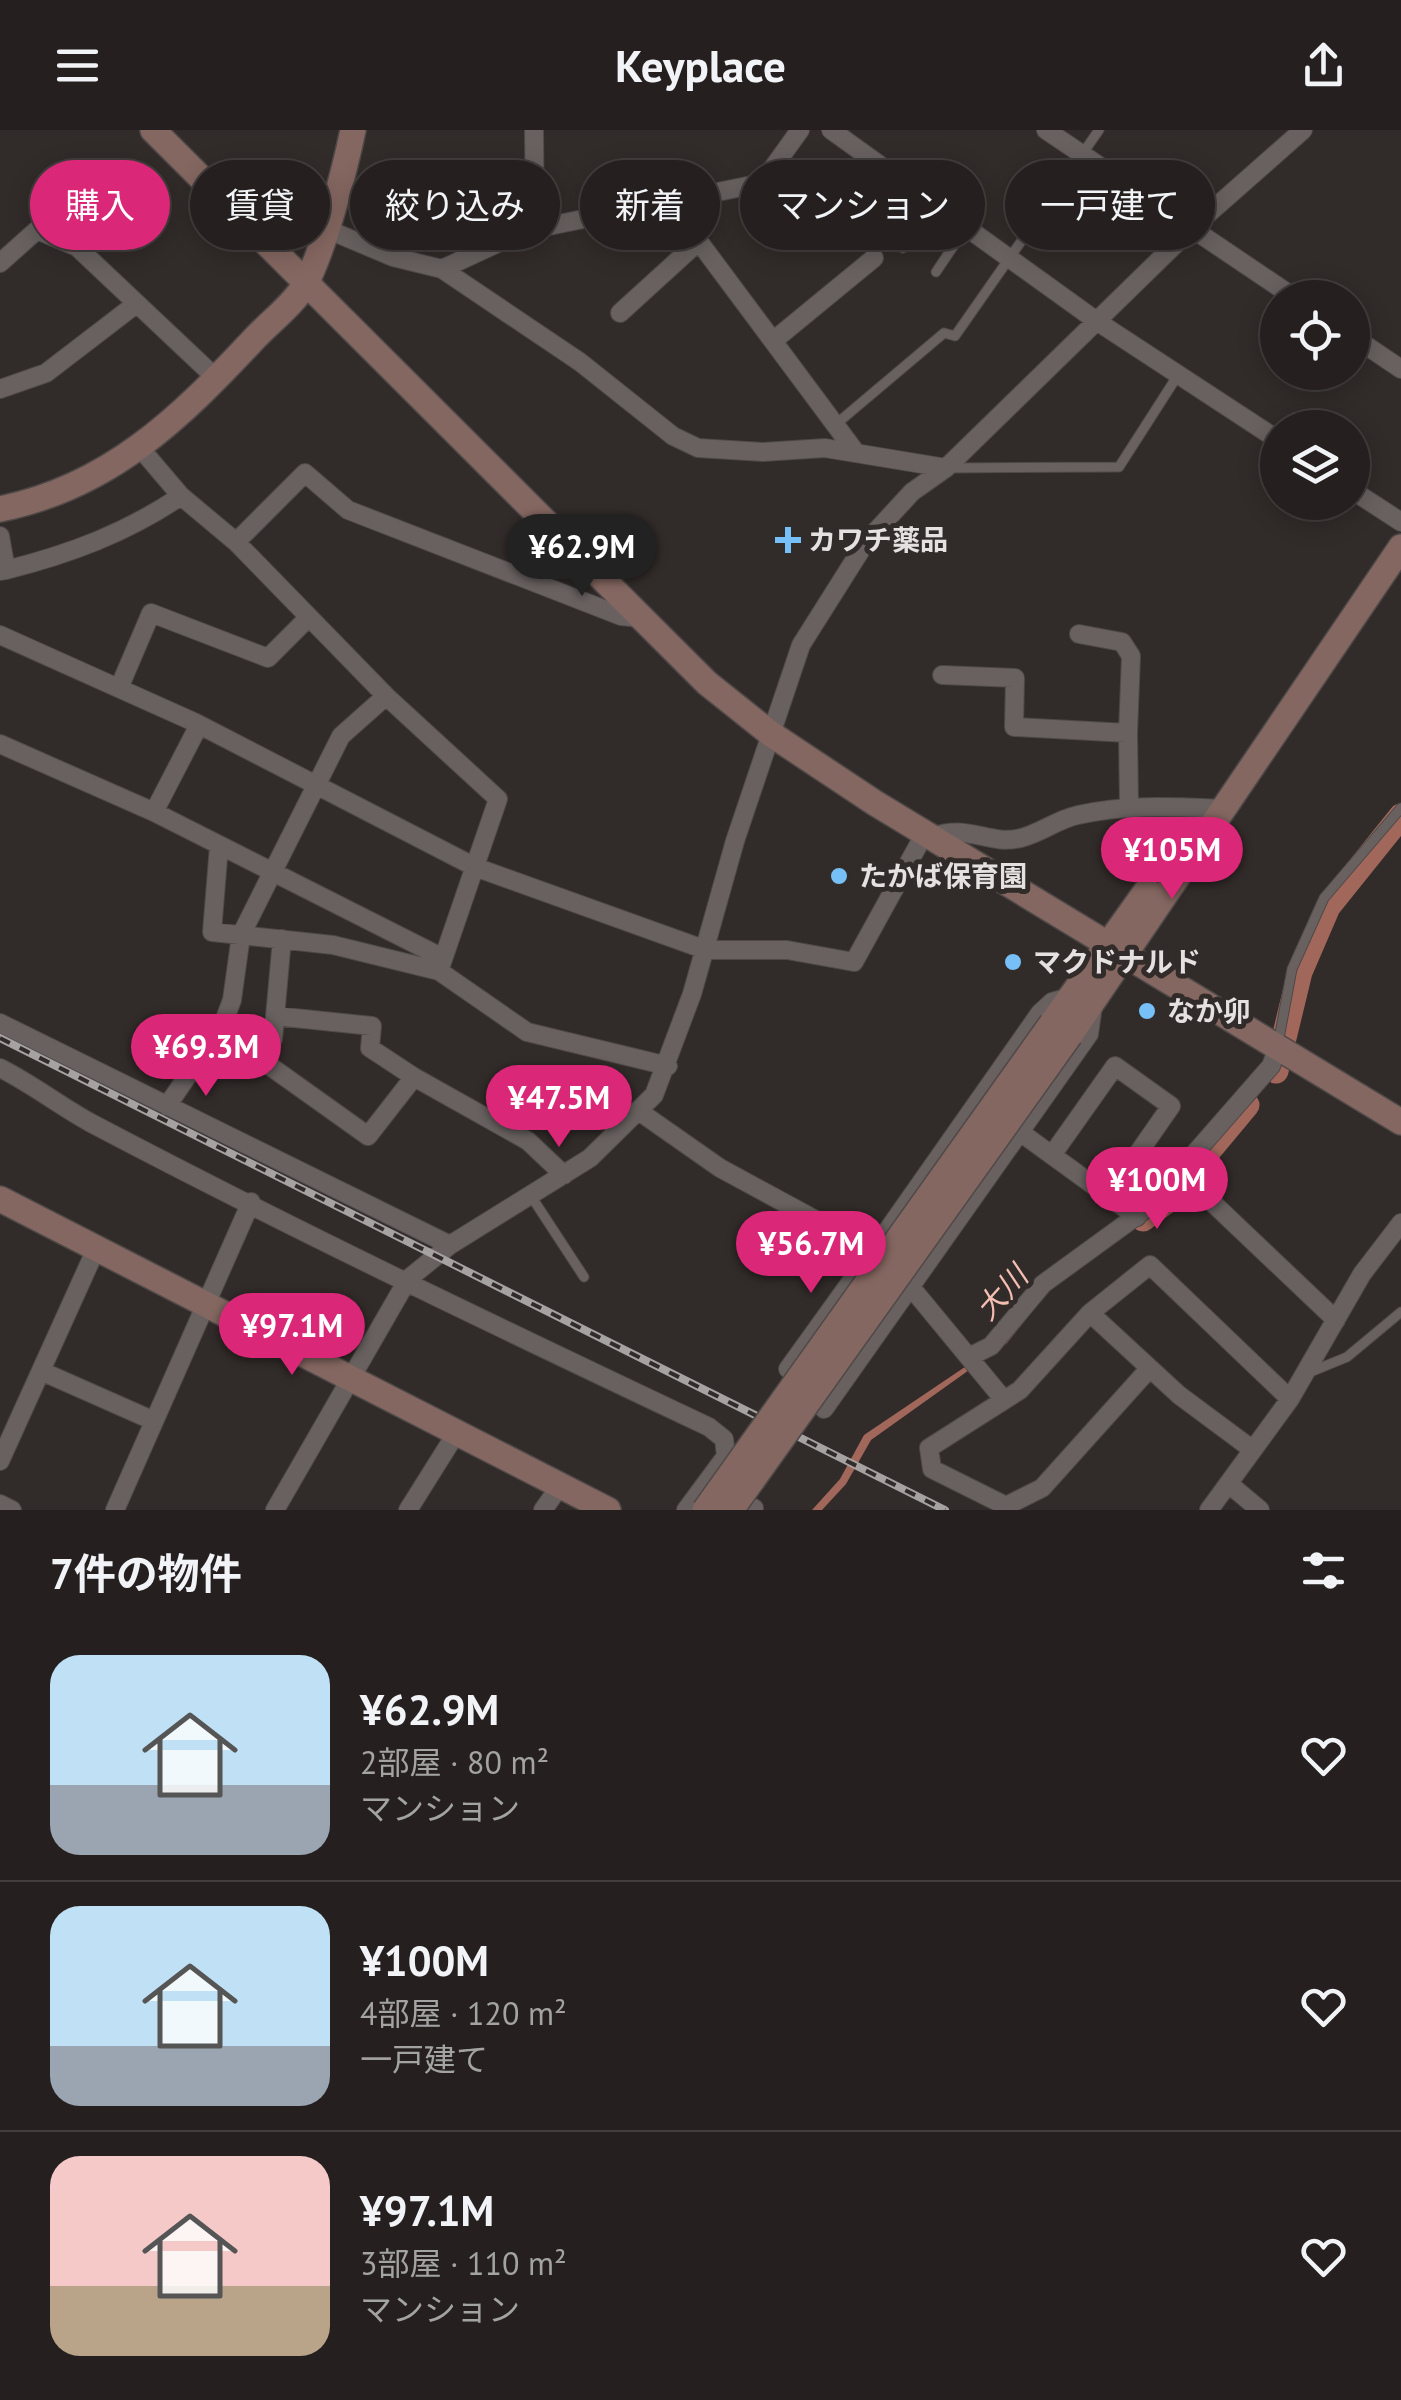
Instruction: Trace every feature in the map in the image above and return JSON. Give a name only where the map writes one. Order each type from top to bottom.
[{"type":"street","points":[[152,130],[190,168]]},
{"type":"street","points":[[330,207],[352,130]]},
{"type":"street","points":[[534,130],[534,160]]},
{"type":"street","points":[[720,191],[762,183],[800,130]]},
{"type":"street","points":[[831,130],[873,160]]},
{"type":"street","points":[[1046,130],[1091,160]]},
{"type":"street","points":[[1215,208],[1303,130]]},
{"type":"street","points":[[330,227],[394,257],[442,270],[580,362],[673,436],[698,448],[854,450],[946,468]]},
{"type":"street","points":[[0,263],[37,230],[77,247],[217,379]]},
{"type":"street","points":[[985,239],[1098,322],[1260,428]]},
{"type":"street","points":[[1215,244],[1269,280]]},
{"type":"street","points":[[272,250],[707,683],[771,734],[928,835],[1401,1122]]},
{"type":"street","points":[[0,509],[64,491],[104,474],[141,449],[217,379],[306,284],[317,250]]},
{"type":"street","points":[[442,270],[486,250]]},
{"type":"street","points":[[620,313],[690,250]]},
{"type":"street","points":[[705,250],[854,450]]},
{"type":"street","points":[[275,1510],[408,1279],[450,1245],[590,1158],[654,1096],[668,1066],[706,950],[801,645],[866,542],[912,492],[946,468],[1170,250]]},
{"type":"street","points":[[773,342],[874,258]]},
{"type":"street","points":[[0,388],[46,373],[101,335],[136,304]]},
{"type":"street","points":[[1370,348],[1401,369]]},
{"type":"street","points":[[141,449],[181,496],[236,542],[386,696],[498,799],[441,964]]},
{"type":"street","points":[[236,542],[306,473],[348,510],[621,616],[640,618]]},
{"type":"street","points":[[0,536],[3,571],[119,534],[181,496]]},
{"type":"street","points":[[1370,502],[1401,522]]},
{"type":"street","points":[[705,1510],[1061,1029],[1117,949],[1179,844],[1217,819],[1401,548]]},
{"type":"street","points":[[119,688],[151,613],[268,658],[309,617]]},
{"type":"street","points":[[0,634],[199,724],[316,788],[474,866],[706,950],[786,950],[854,962],[928,835],[954,828],[1004,839],[1022,838],[1073,816],[1129,805],[1217,819]]},
{"type":"street","points":[[1079,634],[1122,642],[1131,656],[1129,805]]},
{"type":"street","points":[[942,675],[1016,678],[1014,726],[1128,734]]},
{"type":"street","points":[[167,1106],[223,1024],[232,1000],[242,935],[340,736],[386,696]]},
{"type":"street","points":[[154,812],[199,724]]},
{"type":"street","points":[[0,744],[154,812],[441,964],[527,1032],[668,1066]]},
{"type":"street","points":[[218,846],[212,932],[333,945],[441,964]]},
{"type":"street","points":[[282,939],[273,1039],[260,1059],[368,1136],[414,1077]]},
{"type":"street","points":[[824,1410],[1090,1034],[1082,999]]},
{"type":"street","points":[[788,1369],[1040,1013],[1052,1002],[1082,999]]},
{"type":"street","points":[[275,1016],[372,1026],[370,1048],[528,1141],[564,1175]]},
{"type":"street","points":[[0,1023],[450,1245]]},
{"type":"street","points":[[746,1509],[1061,1029]]},
{"type":"street","points":[[974,1359],[991,1346],[1055,1274],[1137,1217],[1271,1066],[1278,1047]]},
{"type":"street","points":[[1052,1155],[1115,1066],[1171,1106],[1108,1194]]},
{"type":"street","points":[[0,1068],[88,1121],[408,1279],[542,1352],[710,1426],[724,1439],[726,1456],[686,1510]]},
{"type":"street","points":[[640,1112],[720,1168],[873,1251]]},
{"type":"street","points":[[1020,1132],[1137,1217]]},
{"type":"street","points":[[1197,1188],[1336,1320]]},
{"type":"street","points":[[0,1199],[608,1510]]},
{"type":"street","points":[[115,1510],[251,1202]]},
{"type":"street","points":[[1209,1510],[1290,1400],[1336,1320],[1401,1222]]},
{"type":"street","points":[[0,1461],[96,1249]]},
{"type":"street","points":[[1149,1369],[1042,1488],[1006,1506],[932,1469],[930,1448],[1020,1390],[1090,1312],[1150,1266],[1290,1400]]},
{"type":"street","points":[[910,1286],[1004,1400]]},
{"type":"street","points":[[1090,1312],[1149,1369],[1253,1450]]},
{"type":"street","points":[[41,1371],[154,1421]]},
{"type":"street","points":[[408,1510],[457,1432]]},
{"type":"street","points":[[1229,1484],[1260,1510]]},
{"type":"street","points":[[543,1510],[560,1486]]},
{"type":"street","points":[[0,1504],[12,1510]]},
{"type":"lane","points":[[836,425],[944,334],[955,336],[1098,130]]},
{"type":"lane","points":[[936,272],[951,250]]},
{"type":"lane","points":[[946,468],[1119,467],[1178,374]]},
{"type":"lane","points":[[1278,1047],[1292,969],[1324,898],[1401,808]]},
{"type":"lane","points":[[532,1196],[584,1277]]},
{"type":"lane","points":[[1305,1374],[1347,1357],[1401,1312]]},
{"type":"shaded area","points":[[1167,1198],[1170,1202],[1050,1289],[1007,1343],[871,1440],[846,1484],[822,1510],[812,1510],[840,1479],[864,1435],[999,1344],[1046,1287]]},
{"type":"waterway","name":"大川","points":[[1276,1071],[1300,972],[1328,907],[1401,816]]},
{"type":"waterway","name":"大川","points":[[1143,1219],[1167,1201],[1247,1105]]},
{"type":"railway","points":[[0,1038],[945,1510]]},
{"type":"place","name":"カワチ薬品","points":[[788,540]]},
{"type":"place","name":"たかば保育園","points":[[839,876]]},
{"type":"place","name":"マクドナルド","points":[[1013,962]]},
{"type":"place","name":"なか卯","points":[[1147,1011]]}]
